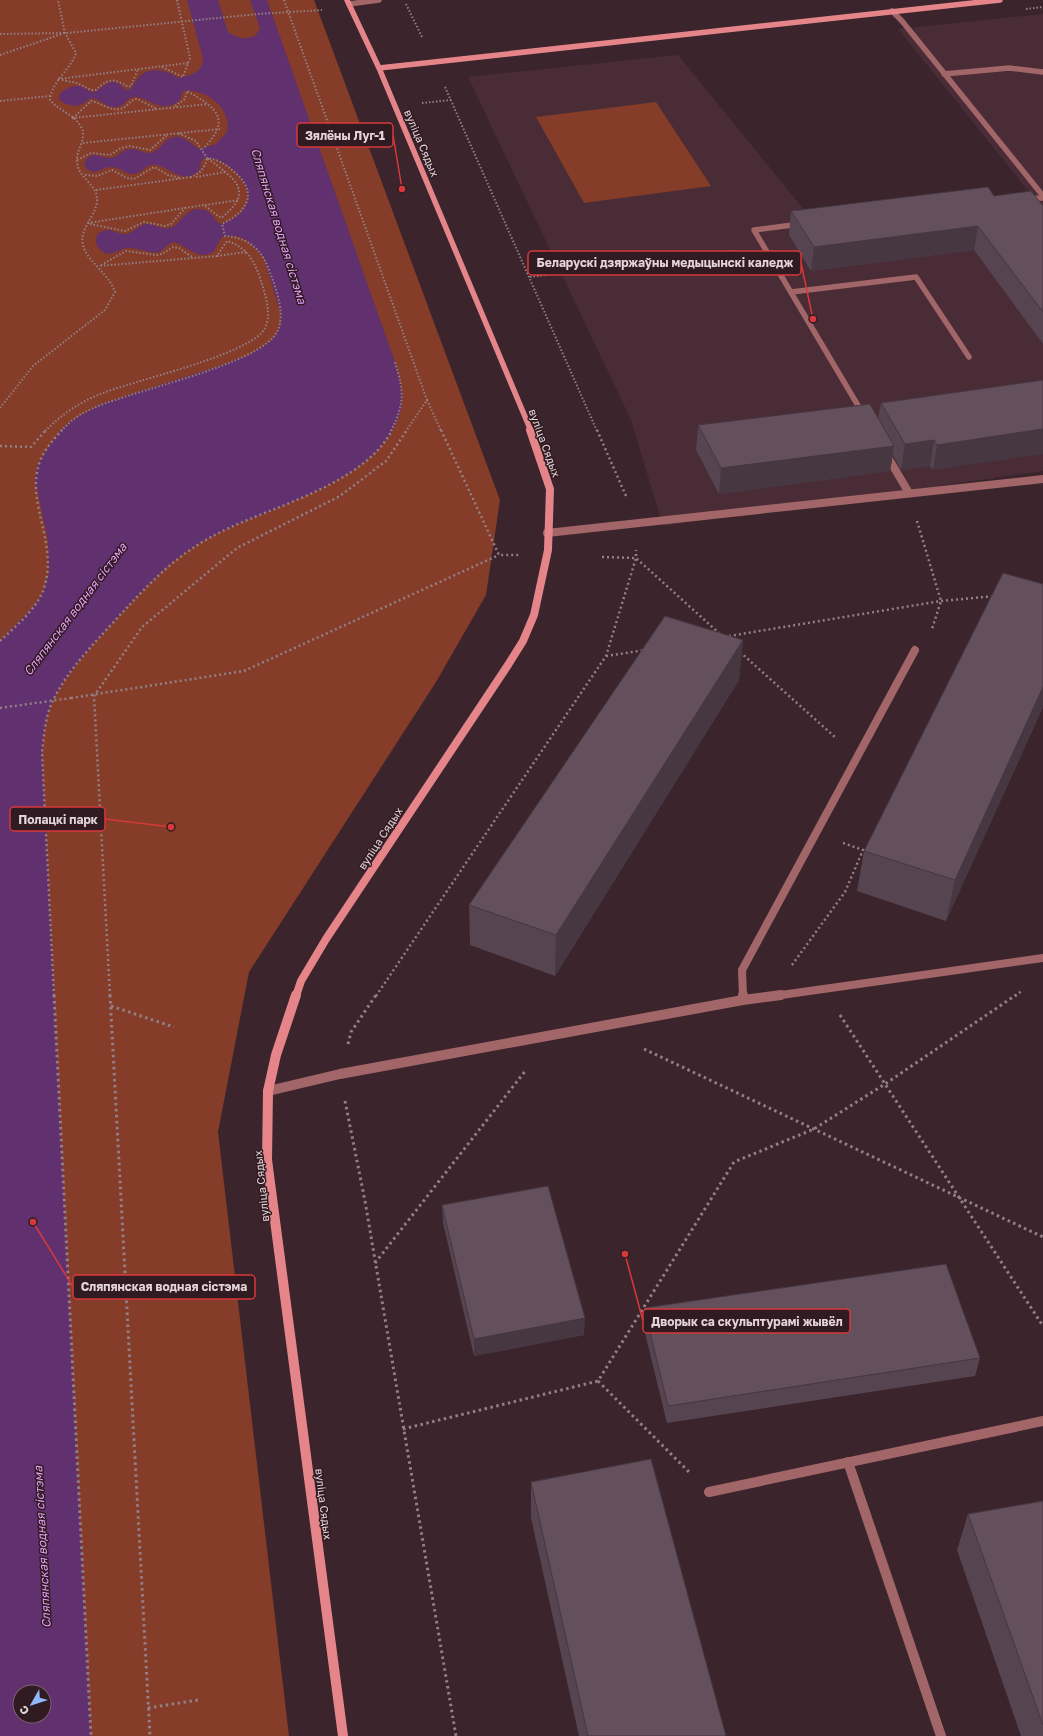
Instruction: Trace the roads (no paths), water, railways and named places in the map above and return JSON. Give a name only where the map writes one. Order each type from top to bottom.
[{"type":"street","points":[[379,68],[1000,0]]},
{"type":"street","name":"вуліца Сядых","points":[[343,1736],[267,1160],[268,1091],[278,1048],[301,981],[523,641],[534,614],[547,556],[550,489],[535,441],[379,68],[348,2]]},
{"type":"lane","points":[[348,2],[379,0]]},
{"type":"lane","points":[[892,11],[902,21],[1043,197]]},
{"type":"lane","points":[[944,74],[1009,68],[1043,72]]},
{"type":"lane","points":[[1020,200],[1043,197]]},
{"type":"lane","points":[[809,224],[754,230],[866,419]]},
{"type":"lane","points":[[790,292],[916,277],[969,357]]},
{"type":"lane","points":[[882,446],[909,493]]},
{"type":"lane","points":[[547,533],[1043,479]]},
{"type":"lane","points":[[743,1000],[742,970],[915,650]]},
{"type":"lane","points":[[268,1091],[340,1074],[743,1000],[1043,958]]},
{"type":"lane","points":[[708,1492],[1043,1421]]},
{"type":"lane","points":[[848,1462],[941,1736]]},
{"type":"water","name":"Сляпянская водная сістэма","points":[[187,0],[218,0],[228,32],[238,37],[249,38],[256,35],[260,28],[250,0],[267,0],[395,362],[399,374],[402,401],[400,413],[388,438],[369,459],[344,476],[316,491],[229,528],[205,540],[191,548],[166,568],[133,601],[78,662],[63,683],[47,716],[42,752],[91,1736],[0,1736],[0,641],[35,605],[44,590],[49,572],[48,540],[35,480],[37,467],[43,455],[61,430],[71,421],[101,404],[249,355],[271,341],[281,322],[280,311],[264,258],[248,241],[237,236],[222,237],[214,251],[203,255],[193,252],[173,242],[160,252],[125,248],[110,254],[102,251],[96,244],[97,235],[105,230],[126,234],[145,224],[169,228],[177,224],[189,212],[197,209],[207,211],[219,223],[222,224],[240,214],[247,202],[247,190],[241,178],[231,168],[220,161],[210,158],[202,160],[199,171],[193,175],[187,176],[182,176],[156,165],[149,165],[140,172],[131,174],[114,167],[107,167],[94,172],[87,169],[84,165],[87,158],[94,155],[110,158],[129,149],[150,153],[154,152],[170,138],[174,137],[185,139],[200,149],[216,144],[227,132],[228,124],[226,115],[222,108],[209,97],[192,91],[183,91],[180,100],[167,106],[157,105],[142,98],[132,97],[117,107],[109,106],[92,98],[82,104],[74,106],[63,102],[59,99],[59,95],[66,89],[76,86],[94,92],[105,84],[111,82],[118,83],[126,90],[130,89],[143,74],[148,71],[164,71],[178,78],[195,72],[201,67],[203,58]]},
{"type":"place","name":"Зялёны Луг-1","points":[[402,189]]},
{"type":"place","name":"Беларускі дзяржаўны медыцынскі каледж","points":[[813,319]]},
{"type":"place","name":"Полацкі парк","points":[[171,827]]},
{"type":"place","name":"Сляпянская водная сістэма","points":[[33,1222]]},
{"type":"place","name":"Дворык са скульптурамі жывёл","points":[[625,1254]]}]
